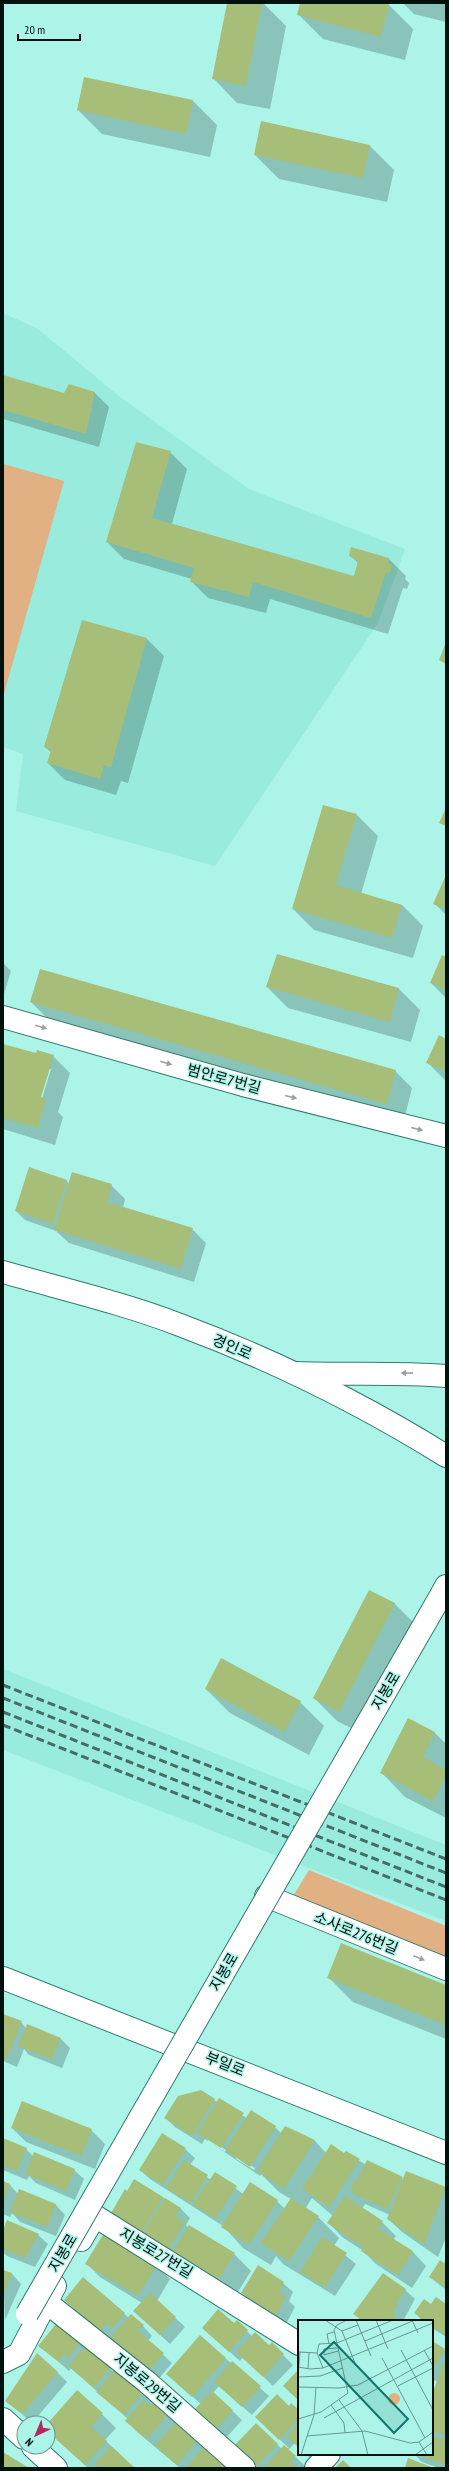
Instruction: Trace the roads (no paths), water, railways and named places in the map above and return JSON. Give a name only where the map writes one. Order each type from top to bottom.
[{"type":"street","name":"범안로7번길","points":[[3,1017],[243,1085],[446,1136]]},
{"type":"street","name":"경인로","points":[[3,1272],[181,1325],[290,1372],[412,1434],[446,1456]]},
{"type":"street","points":[[290,1372],[356,1376],[406,1373],[446,1376]]},
{"type":"street","name":"지봉로","points":[[3,2360],[27,2314],[446,1586]]},
{"type":"street","name":"소사로276번길","points":[[266,1896],[446,1969]]},
{"type":"street","name":"부일로","points":[[3,1978],[446,2153]]},
{"type":"street","name":"지봉로27번길","points":[[46,2302],[95,2216],[298,2343]]},
{"type":"street","points":[[3,2360],[19,2354],[46,2302]]},
{"type":"street","name":"지봉로29번길","points":[[46,2302],[146,2382],[244,2468]]},
{"type":"street","points":[[3,2419],[16,2431]]},
{"type":"street","points":[[42,2455],[56,2468]]},
{"type":"street","points":[[316,2468],[328,2455]]},
{"type":"railway","points":[[3,1685],[446,1859]]},
{"type":"railway","points":[[3,1698],[446,1873]]},
{"type":"railway","points":[[3,1712],[446,1887]]},
{"type":"railway","points":[[3,1725],[446,1900]]}]
